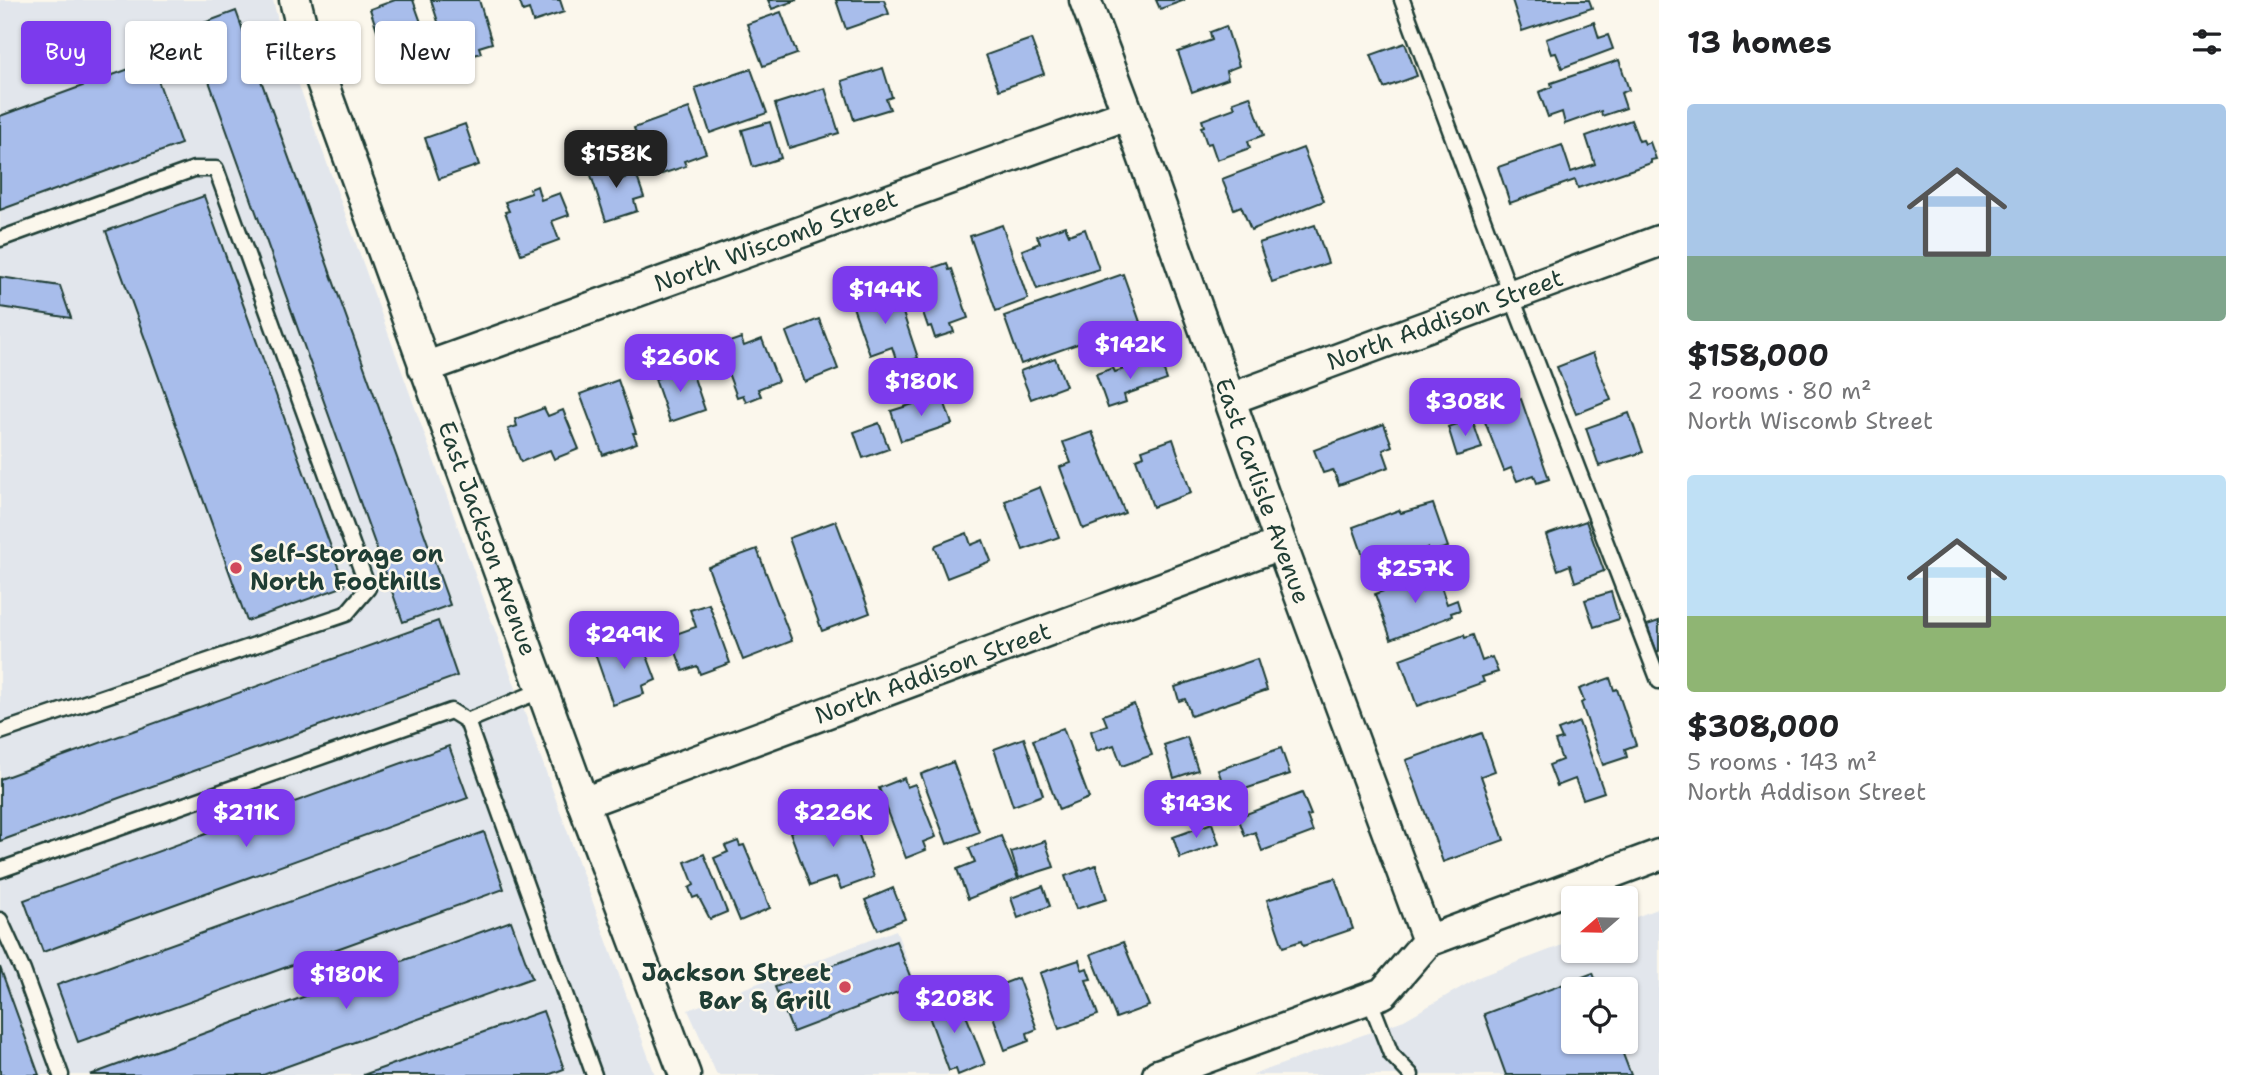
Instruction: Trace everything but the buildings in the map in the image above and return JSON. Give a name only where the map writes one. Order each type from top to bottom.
[{"type":"street","name":"East Jackson Avenue","points":[[295,0],[301,24],[424,368],[685,1075]]},
{"type":"street","name":"East Carlisle Avenue","points":[[1085,0],[1281,544],[1428,941]]},
{"type":"street","name":"North Wiscomb Street","points":[[424,368],[1128,114]]},
{"type":"street","name":"North Addison Street","points":[[1230,399],[1659,241]]},
{"type":"street","name":"North Addison Street","points":[[583,803],[1281,544]]},
{"type":"street","points":[[1158,1075],[1383,993],[1428,941],[1659,855]]},
{"type":"lane","points":[[1402,0],[1511,295],[1659,681]]},
{"type":"lane","points":[[0,239],[194,169],[216,169],[368,588],[346,614],[0,732]]},
{"type":"lane","points":[[467,721],[542,690]]},
{"type":"lane","points":[[0,870],[450,711],[467,721],[594,1075]]},
{"type":"lane","points":[[0,920],[23,971],[61,1075]]},
{"type":"lane","points":[[1369,998],[1391,1054],[1411,1075]]},
{"type":"shaded area","name":"Self-Storage on North Foothills","points":[[0,0],[273,0],[278,21],[241,21],[241,84],[299,84],[655,1075],[0,1075]]},
{"type":"shaded area","points":[[1659,908],[1659,1075],[1252,1075],[1404,1020],[1481,976],[1561,946],[1561,963],[1638,963],[1638,916]]},
{"type":"shaded area","points":[[896,930],[949,1075],[717,1075],[688,1010]]},
{"type":"place","name":"Self-Storage on North Foothills","points":[[236,568]]},
{"type":"place","name":"Jackson Street Bar & Grill","points":[[845,987]]}]
